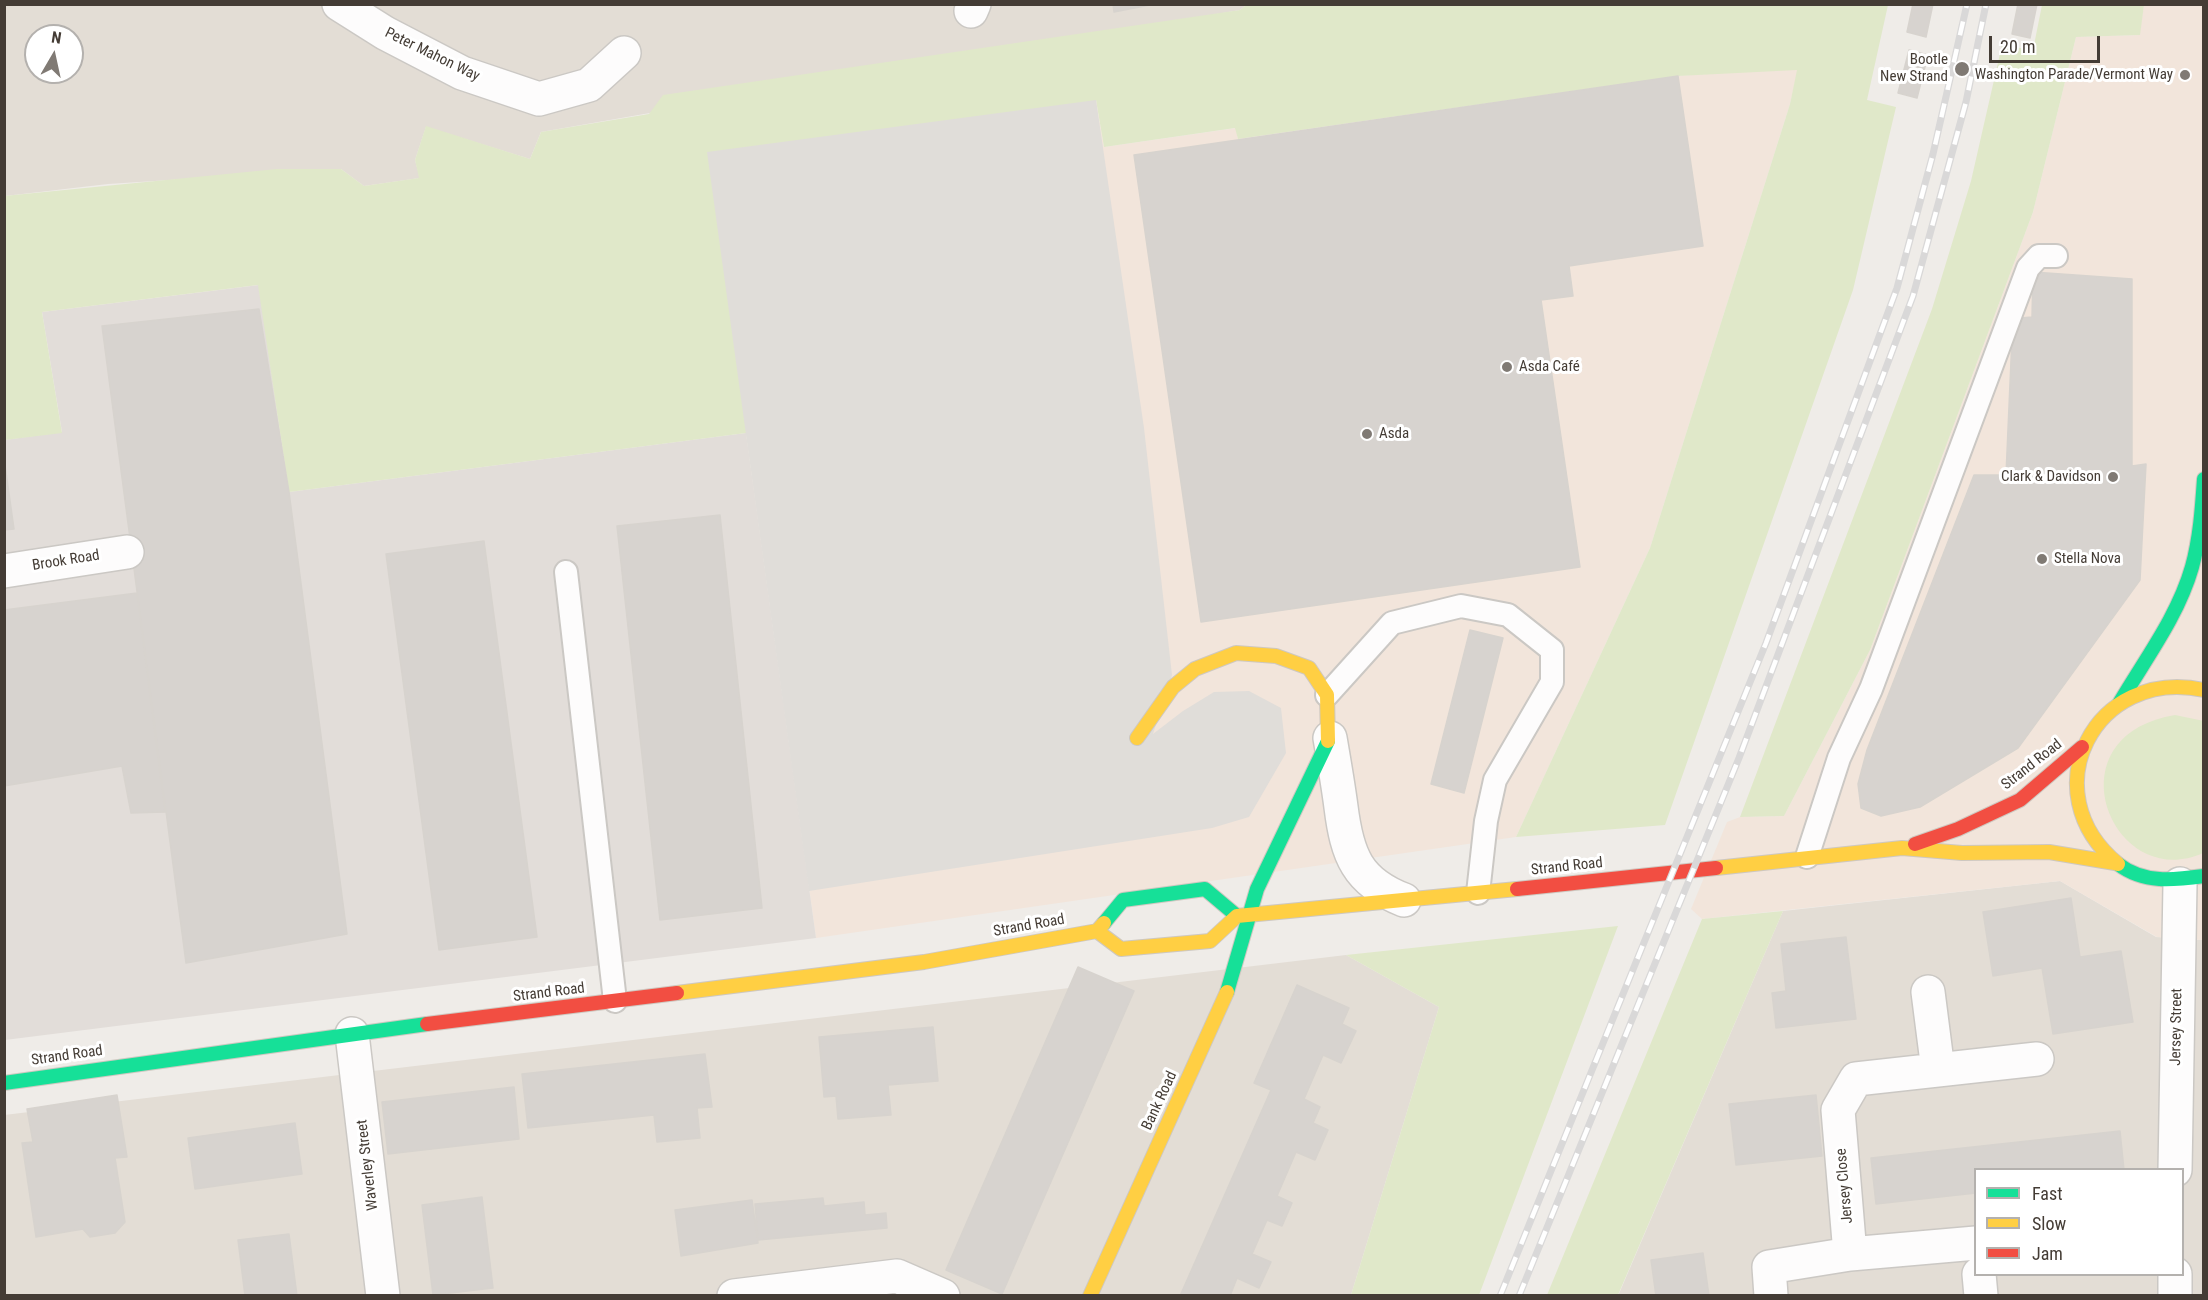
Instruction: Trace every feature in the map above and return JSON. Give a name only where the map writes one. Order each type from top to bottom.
[{"type":"street","name":"Peter Mahon Way","points":[[339,4],[386,33],[462,73],[538,99],[589,85],[624,53]]},
{"type":"street","points":[[2120,702],[2165,627],[2191,569],[2202,523],[2204,479]]},
{"type":"street","name":"Brook Road","points":[[4,571],[127,552]]},
{"type":"street","points":[[1137,738],[1173,687],[1195,669],[1236,653],[1276,656],[1309,668],[1327,695],[1330,738],[1342,826],[1352,858],[1376,886],[1404,900]]},
{"type":"street","points":[[2192,882],[2136,875],[2115,863],[2094,843],[2082,821],[2076,801],[2076,773],[2082,747],[2097,721],[2120,702],[2144,690],[2182,686],[2204,690]]},
{"type":"street","name":"Bank Road","points":[[1090,1296],[1225,998],[1242,915],[1257,889],[1308,785],[1316,762],[1330,738]]},
{"type":"street","name":"Strand Road","points":[[1902,848],[1958,829],[2020,800],[2082,747]]},
{"type":"street","name":"Strand Road","points":[[1242,915],[1478,893],[1902,848],[1962,854],[2049,852],[2115,863]]},
{"type":"street","name":"Jersey Street","points":[[2175,1168],[2192,882]]},
{"type":"street","points":[[1205,889],[1242,915],[1210,941],[1121,949],[1096,931],[1123,900],[1205,889]]},
{"type":"street","name":"Strand Road","points":[[4,1083],[44,1075],[352,1034],[924,962],[1096,931]]},
{"type":"street","points":[[1928,992],[1938,1070]]},
{"type":"street","name":"Waverley Street","points":[[352,1034],[383,1296]]},
{"type":"street","name":"Jersey Close","points":[[1850,1254],[1838,1110],[1856,1079],[2037,1059]]},
{"type":"street","points":[[1771,1296],[1769,1267],[1850,1254],[1974,1243]]},
{"type":"street","points":[[734,1296],[897,1276],[943,1296]]},
{"type":"street","points":[[1979,1276],[1981,1296]]},
{"type":"street","points":[[2175,1276],[2175,1296]]},
{"type":"lane","points":[[1807,857],[1839,758],[1871,689],[2028,268],[2039,256],[2056,256]]},
{"type":"lane","points":[[566,572],[615,1001]]},
{"type":"lane","points":[[1327,695],[1392,623],[1461,606],[1508,615],[1552,650],[1552,682],[1495,780],[1486,821],[1478,893]]},
{"type":"shaded area","points":[[4,5],[1246,5],[1240,10],[541,132],[530,159],[426,127],[415,160],[420,178],[364,186],[341,169],[108,184],[5,196]]},
{"type":"shaded area","points":[[2144,5],[2203,5],[2203,940],[2157,937],[2060,881],[1702,919],[1691,909],[1727,822],[1740,817],[1784,816],[1870,650],[2033,212],[2076,37],[2139,35]]},
{"type":"shaded area","points":[[1760,70],[1798,70],[1790,104],[1650,548],[1516,837],[816,938],[707,152],[1096,100],[1104,147],[1236,128],[1238,139],[1678,76]]},
{"type":"shaded area","points":[[1096,100],[1144,428],[1172,675],[1153,734],[1183,711],[1214,692],[1249,691],[1281,708],[1286,753],[1249,817],[1212,828],[809,891],[707,152]]},
{"type":"shaded area","points":[[259,285],[289,492],[746,433],[816,938],[5,1040],[4,440],[62,432],[42,312]]},
{"type":"shaded area","points":[[2060,881],[2156,937],[2203,940],[2203,1295],[1618,1296],[1783,911]]},
{"type":"shaded area","points":[[1346,955],[1439,1007],[1351,1295],[5,1295],[4,1115]]},
{"type":"green space","points":[[1246,5],[1888,5],[1867,100],[1896,107],[1853,290],[1665,825],[1516,837],[1650,548],[1790,104],[1797,70],[1678,76],[1238,139],[1235,128],[1104,147],[1096,100],[746,433],[289,492],[258,285],[42,312],[62,433],[5,440],[4,196],[277,169],[341,169],[364,186],[419,178],[415,160],[426,126],[530,159],[541,132],[649,114],[663,95],[1240,10]]},
{"type":"green space","points":[[2042,5],[2144,5],[2140,35],[2076,37],[2033,212],[1870,650],[1784,816],[1740,817],[1932,309],[1971,181],[2002,45],[2033,50]]},
{"type":"green space","points":[[2175,715],[2204,721],[2203,853],[2170,860],[2142,852],[2121,833],[2107,807],[2104,779],[2113,751],[2136,729]]},
{"type":"green space","points":[[1783,911],[1618,1295],[1547,1295],[1702,919]]},
{"type":"green space","points":[[1618,926],[1479,1295],[1351,1295],[1439,1007],[1346,955]]},
{"type":"building","points":[[1113,4],[1155,4],[1114,12]]},
{"type":"building","points":[[1913,4],[1933,4],[1926,37],[1907,32]]},
{"type":"building","points":[[2018,4],[2037,4],[2030,38],[2012,34]]},
{"type":"building","points":[[1909,50],[1928,55],[1917,98],[1898,93]]},
{"type":"building","name":"Asda","points":[[1678,76],[1703,246],[1569,266],[1573,296],[1541,300],[1580,567],[1201,622],[1134,155]]},
{"type":"building","name":"Stella Nova","points":[[2033,272],[2132,279],[2132,466],[2146,464],[2140,580],[2018,748],[1920,807],[1881,816],[1861,808],[1858,784],[1867,750],[1974,475],[2006,475],[2012,338],[2020,318],[2032,317]]},
{"type":"building","points":[[259,309],[289,492],[347,934],[186,963],[102,326]]},
{"type":"building","points":[[4,458],[14,529],[4,530]]},
{"type":"building","points":[[720,515],[762,908],[660,920],[617,526]]},
{"type":"building","points":[[484,541],[537,937],[439,950],[386,554]]},
{"type":"building","points":[[137,593],[165,812],[131,813],[122,766],[4,786],[4,610]]},
{"type":"building","points":[[1470,630],[1503,638],[1464,793],[1431,784]]},
{"type":"building","points":[[2071,898],[2080,957],[2121,951],[2133,1022],[2053,1034],[2042,968],[1993,976],[1983,912]]},
{"type":"building","points":[[1846,937],[1856,1019],[1776,1028],[1772,993],[1786,991],[1781,944]]},
{"type":"building","points":[[1078,967],[1134,991],[1002,1294],[946,1270]]},
{"type":"building","points":[[1297,985],[1349,1008],[1342,1024],[1356,1031],[1341,1063],[1323,1055],[1304,1099],[1320,1107],[1313,1123],[1328,1130],[1315,1160],[1296,1152],[1277,1196],[1292,1203],[1282,1226],[1267,1220],[1252,1254],[1271,1262],[1259,1288],[1237,1278],[1230,1296],[1180,1296],[1271,1090],[1254,1083]]},
{"type":"building","points":[[933,1027],[938,1081],[888,1085],[891,1115],[838,1119],[836,1096],[824,1097],[819,1037]]},
{"type":"building","points":[[705,1054],[712,1107],[697,1108],[700,1138],[657,1142],[654,1115],[528,1128],[522,1074]]},
{"type":"building","points":[[514,1087],[519,1139],[388,1154],[382,1102]]},
{"type":"building","points":[[117,1095],[127,1157],[115,1158],[125,1222],[115,1233],[90,1237],[83,1229],[36,1237],[22,1143],[33,1142],[27,1109]]},
{"type":"building","points":[[1816,1095],[1822,1156],[1736,1165],[1729,1104]]},
{"type":"building","points":[[295,1123],[302,1174],[195,1189],[188,1138]]},
{"type":"building","points":[[2120,1131],[2124,1168],[1974,1168],[1974,1193],[1876,1204],[1871,1158]]},
{"type":"building","points":[[482,1197],[493,1288],[433,1295],[422,1205]]},
{"type":"building","points":[[823,1198],[824,1206],[864,1202],[865,1215],[886,1213],[887,1228],[758,1240],[755,1204]]},
{"type":"building","points":[[752,1200],[758,1243],[681,1256],[675,1210]]},
{"type":"building","points":[[289,1234],[297,1296],[245,1296],[238,1240]]},
{"type":"building","points":[[1703,1253],[1709,1296],[1656,1296],[1651,1260]]},
{"type":"railway","points":[[1500,1296],[1766,643],[1897,288],[1933,154],[1967,4]]},
{"type":"railway","points":[[1519,1296],[1739,758],[1913,296],[1966,102],[1986,4]]},
{"type":"traffic: fast","points":[[2120,702],[2170,620],[2186,585],[2197,545],[2204,479]]},
{"type":"traffic: fast","points":[[1227,992],[1257,889],[1328,741]]},
{"type":"traffic: fast","points":[[2118,864],[2149,878],[2182,879],[2204,876]]},
{"type":"traffic: fast","points":[[1104,923],[1123,900],[1205,889],[1237,916]]},
{"type":"traffic: fast","points":[[4,1083],[427,1024]]},
{"type":"traffic: slow","points":[[1137,738],[1173,687],[1195,669],[1236,653],[1276,656],[1309,668],[1327,695],[1328,741]]},
{"type":"traffic: slow","points":[[2118,864],[2092,835],[2079,803],[2078,771],[2087,741],[2106,716],[2132,697],[2165,688],[2204,690]]},
{"type":"traffic: slow","points":[[1716,868],[1902,848],[1962,853],[2049,852],[2115,863]]},
{"type":"traffic: slow","points":[[1097,931],[1121,949],[1210,941],[1237,916],[1517,889]]},
{"type":"traffic: slow","points":[[677,993],[924,962],[1097,931],[1104,923]]},
{"type":"traffic: slow","points":[[1090,1296],[1227,992]]},
{"type":"traffic: jam","points":[[1915,844],[1958,829],[2020,800],[2082,747]]},
{"type":"traffic: jam","points":[[1517,889],[1716,868]]},
{"type":"traffic: jam","points":[[427,1024],[677,993]]},
{"type":"place","name":"Bootle New Strand","points":[[1962,69]]},
{"type":"place","name":"Washington Parade/Vermont Way","points":[[2185,75]]},
{"type":"place","name":"Asda Café","points":[[1507,367]]},
{"type":"place","name":"Asda","points":[[1367,434]]},
{"type":"place","name":"Clark & Davidson","points":[[2113,477]]},
{"type":"place","name":"Stella Nova","points":[[2042,559]]}]
